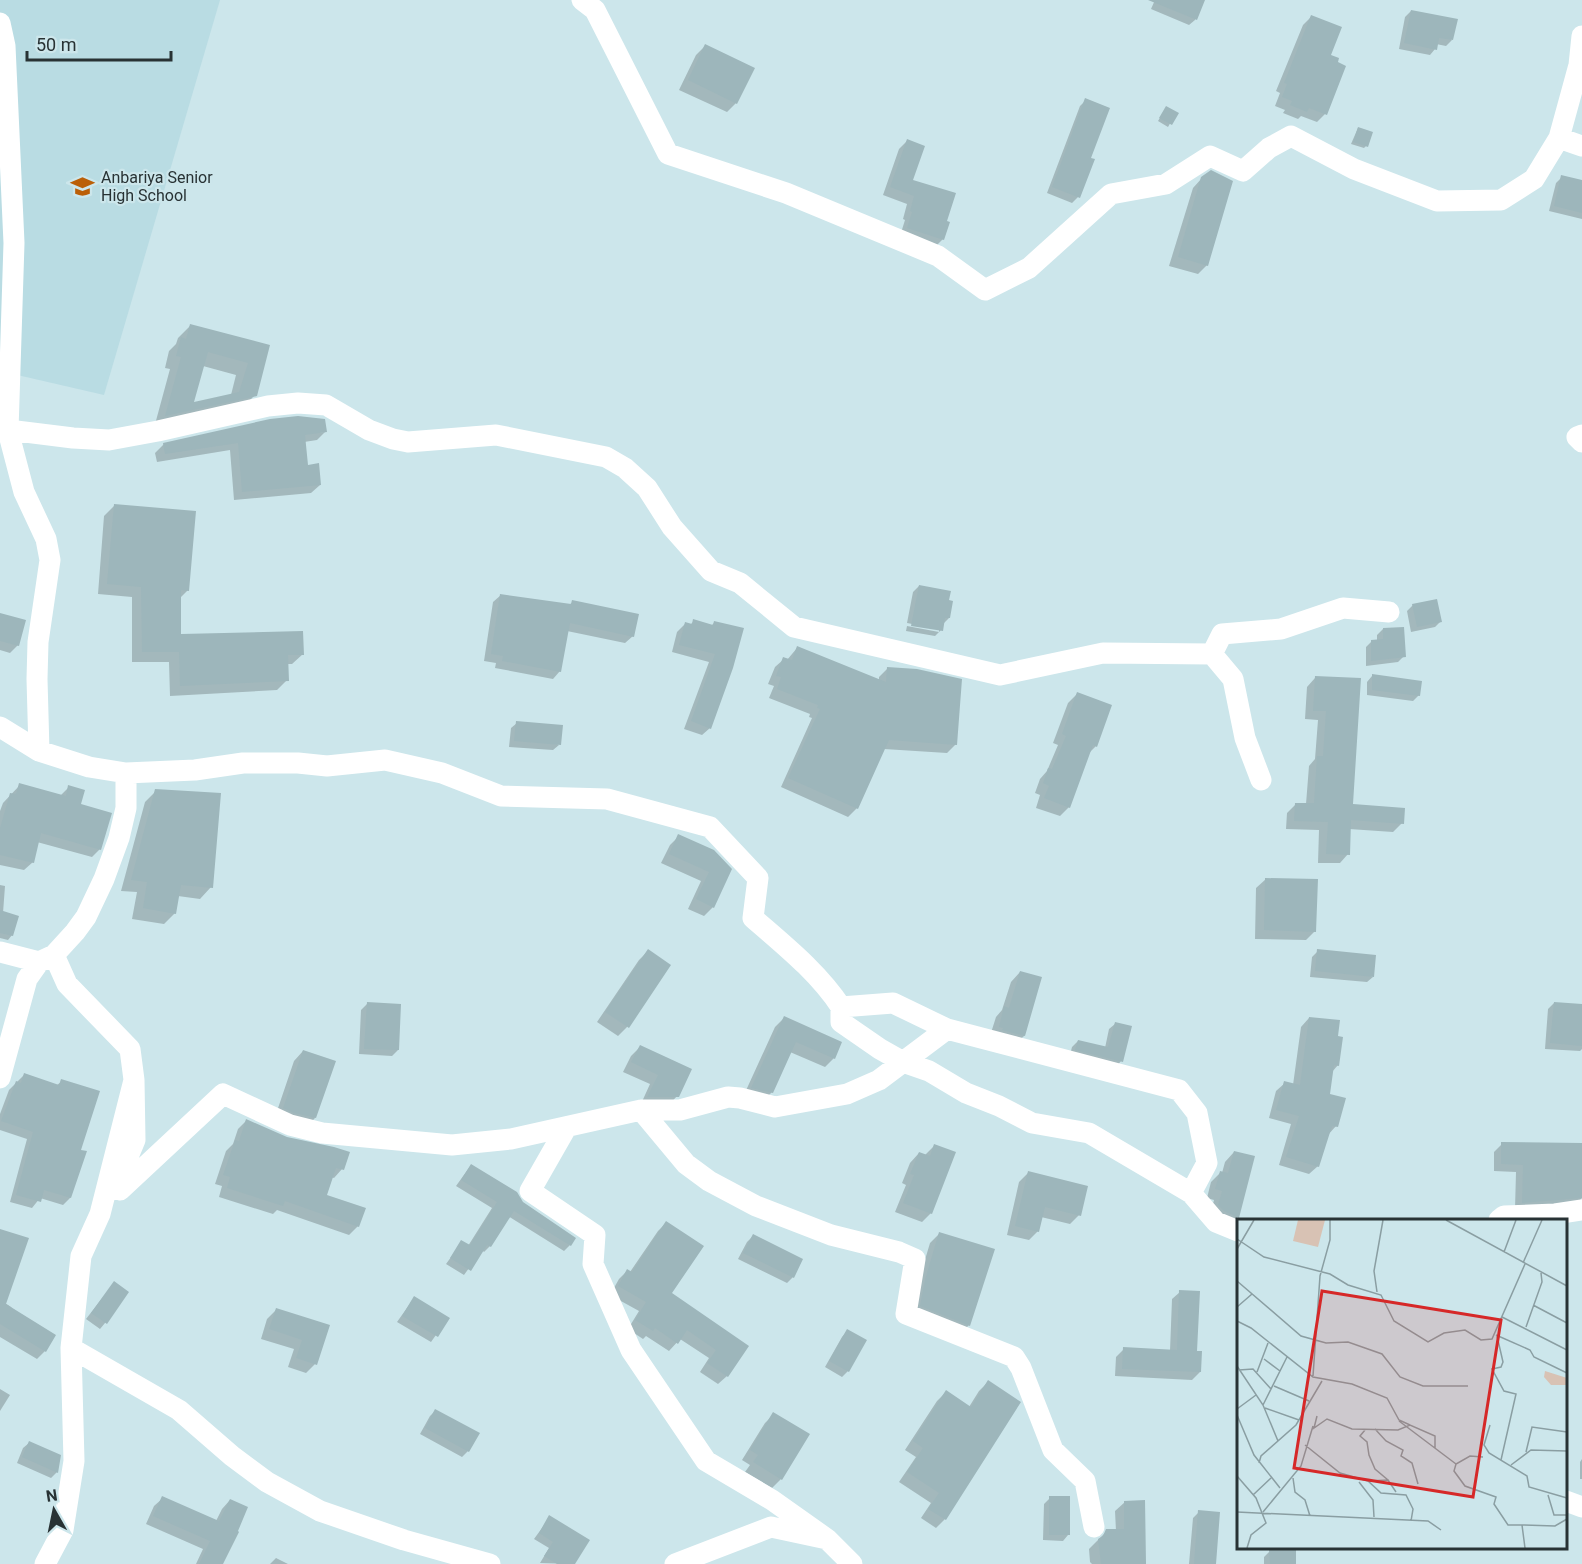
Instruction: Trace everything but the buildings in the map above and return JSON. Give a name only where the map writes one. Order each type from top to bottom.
[{"type":"street","points":[[582,0],[595,10],[668,154],[786,193],[938,256],[985,290],[1029,268],[1111,194],[1166,184],[1210,156],[1244,171],[1269,148],[1291,136],[1354,169],[1437,201],[1501,200],[1534,179],[1575,146],[1582,36]]},
{"type":"street","points":[[0,23],[5,46],[14,243],[4,430],[24,492],[46,539],[50,560],[38,642],[39,751]]},
{"type":"street","points":[[4,430],[109,440],[268,406],[298,403],[327,405],[369,430],[408,442],[496,435],[606,457],[625,468],[647,488],[672,527],[711,572],[740,583],[794,627],[1000,675],[1103,653],[1212,654],[1233,679],[1245,738],[1261,780]]},
{"type":"street","points":[[1582,435],[1577,437],[1582,442]]},
{"type":"street","points":[[1212,654],[1222,634],[1281,629],[1343,608],[1389,612]]},
{"type":"street","points":[[0,727],[39,751],[89,767],[126,773],[195,770],[243,763],[298,763],[327,766],[385,760],[442,772],[501,796],[607,799],[710,828],[758,878],[753,918],[798,958],[832,993],[841,1007],[841,1022],[903,1062],[929,1071],[966,1093],[999,1106],[1032,1123],[1089,1134],[1191,1192],[1216,1222],[1237,1230]]},
{"type":"street","points":[[0,1077],[27,979],[86,917],[104,879],[119,838],[126,808],[126,773]]},
{"type":"street","points":[[0,952],[46,958],[67,984],[129,1050],[134,1080],[135,1140],[125,1164],[120,1190],[223,1094],[290,1125],[322,1133],[452,1145],[511,1139],[641,1110],[680,1110],[728,1097],[775,1107],[786,1107],[848,1094],[879,1080],[947,1029]]},
{"type":"street","points":[[841,1007],[892,1003],[947,1029],[1179,1090],[1197,1113],[1207,1162],[1191,1192]]},
{"type":"street","points":[[45,1564],[63,1530],[74,1461],[71,1348],[81,1256],[100,1214],[134,1080]]},
{"type":"street","points":[[641,1110],[686,1164],[709,1181],[756,1206],[831,1235],[899,1252],[915,1259],[906,1314],[1014,1357],[1021,1368],[1053,1450],[1085,1481],[1094,1527]]},
{"type":"street","points":[[566,1128],[530,1191],[595,1235],[593,1264],[631,1350],[706,1461],[772,1500],[827,1539],[852,1564]]},
{"type":"street","points":[[1501,1219],[1504,1216],[1555,1214],[1582,1210]]},
{"type":"street","points":[[71,1348],[179,1410],[232,1456],[267,1482],[320,1511],[404,1540],[490,1564]]},
{"type":"street","points":[[1567,1501],[1582,1507]]},
{"type":"street","points":[[675,1564],[771,1527],[827,1539]]},
{"type":"shaded area","name":"Anbariya Senior High School","points":[[0,0],[220,0],[104,395],[0,371]]},
{"type":"place","name":"Anbariya Senior High School","points":[[83,186]]}]
